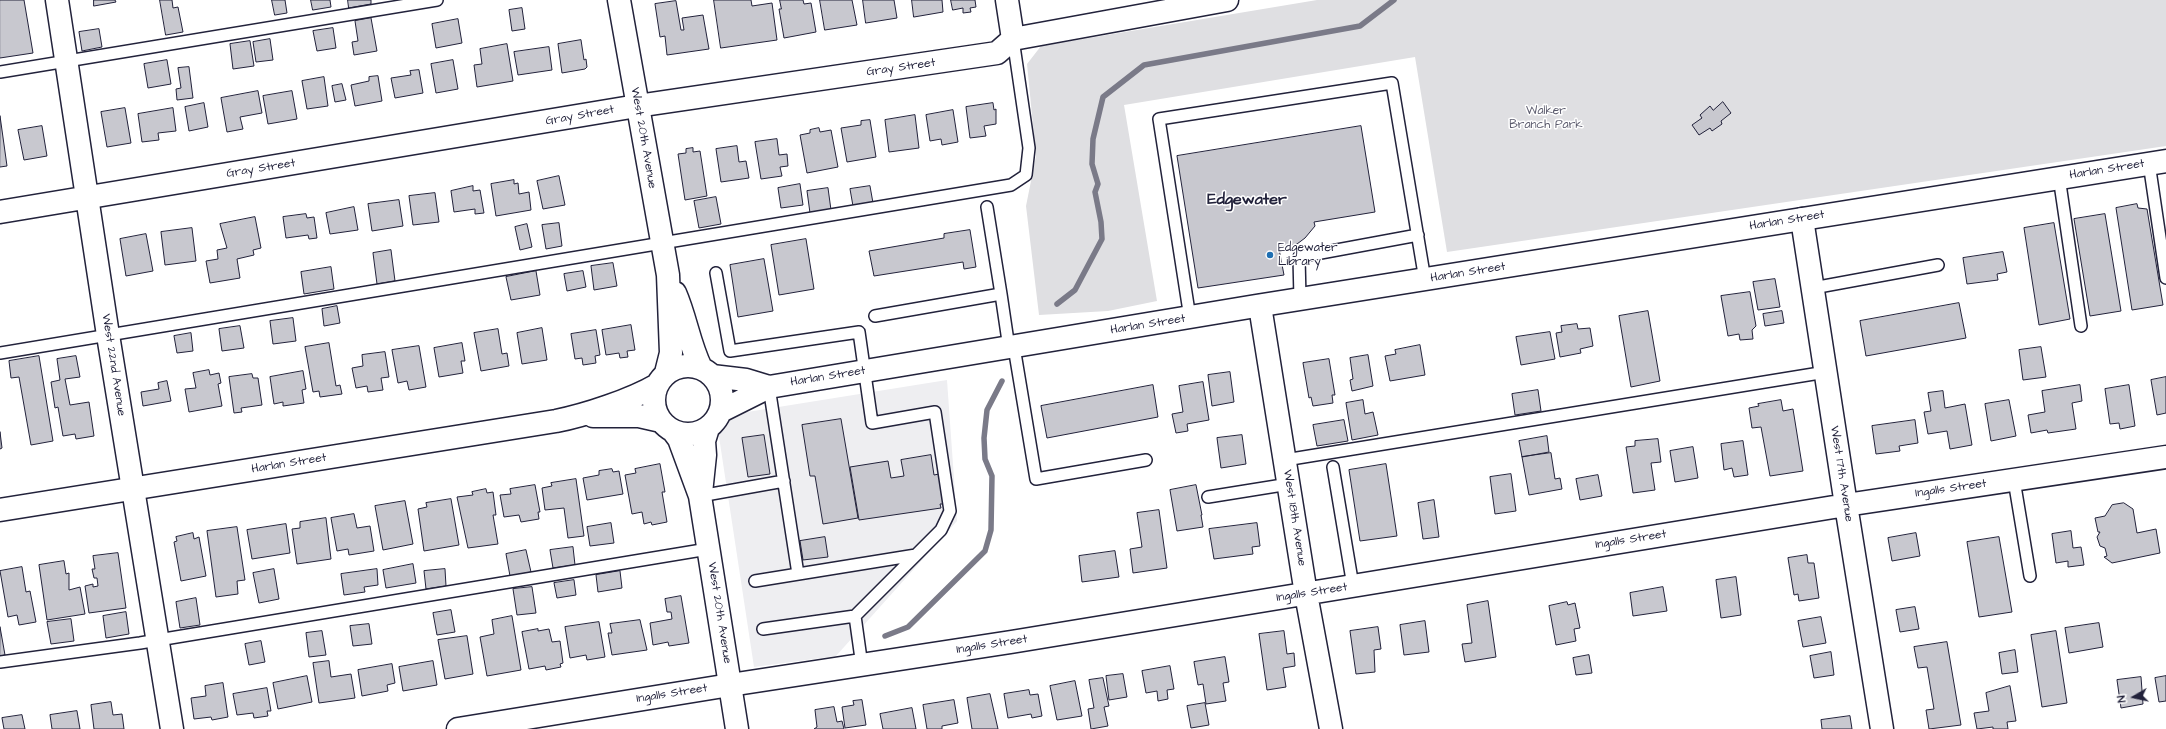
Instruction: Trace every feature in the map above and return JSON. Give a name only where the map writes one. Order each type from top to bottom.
[{"type":"street","name":"West 22nd Avenue","points":[[57,0],[68,60],[108,335],[172,729]]},
{"type":"street","name":"West 20th Avenue","points":[[619,0],[668,275],[671,353],[662,379]]},
{"type":"street","points":[[1007,0],[1014,39]]},
{"type":"street","name":"Gray Street","points":[[0,212],[637,106],[997,53],[1014,39],[1227,0]]},
{"type":"street","name":"Harlan Street","points":[[714,420],[769,387],[1300,299],[2158,162]]},
{"type":"street","name":"West 17th Avenue","points":[[1802,219],[1882,729]]},
{"type":"street","name":"West 20th Avenue","points":[[668,275],[681,307],[690,346],[707,372]]},
{"type":"street","name":"West 18th Avenue","points":[[1260,306],[1306,594],[1331,729]]},
{"type":"street","points":[[683,366],[707,372],[717,382],[722,396],[714,420],[691,434],[667,426],[654,404],[662,379],[683,366]]},
{"type":"street","name":"Harlan Street","points":[[707,372],[746,380],[769,387]]},
{"type":"street","name":"Harlan Street","points":[[578,416],[637,396],[662,379]]},
{"type":"street","name":"Harlan Street","points":[[0,510],[578,416],[639,416],[667,426]]},
{"type":"street","name":"West 20th Avenue","points":[[700,496],[705,456],[704,441],[714,420]]},
{"type":"street","name":"West 20th Avenue","points":[[667,426],[680,439],[700,496],[738,729]]},
{"type":"street","name":"Ingalls Street","points":[[458,729],[730,685],[862,666],[1846,505],[2166,457]]},
{"type":"lane","points":[[0,72],[436,0]]},
{"type":"lane","points":[[0,353],[1011,185],[1026,175],[1029,148],[1014,39]]},
{"type":"lane","points":[[1190,318],[1159,119],[1392,83],[1425,280]]},
{"type":"lane","points":[[2158,162],[2166,278]]},
{"type":"lane","points":[[2059,177],[2080,326]]},
{"type":"lane","points":[[987,207],[1001,294],[1036,479],[1146,460]]},
{"type":"lane","points":[[1300,299],[1298,257],[1418,235]]},
{"type":"lane","points":[[1813,288],[1938,265]]},
{"type":"lane","points":[[716,273],[730,351],[859,332],[872,423],[935,412],[950,511],[941,530],[855,616],[763,629]]},
{"type":"lane","points":[[875,316],[1001,294]]},
{"type":"lane","points":[[1285,460],[1826,372]]},
{"type":"lane","points":[[769,387],[798,574]]},
{"type":"lane","points":[[1333,467],[1353,586]]},
{"type":"lane","points":[[2014,480],[2030,576]]},
{"type":"lane","points":[[700,496],[784,481]]},
{"type":"lane","points":[[1208,497],[1289,484]]},
{"type":"lane","points":[[0,662],[158,640],[708,549]]},
{"type":"lane","points":[[755,582],[916,555]]},
{"type":"lane","points":[[855,616],[862,666]]},
{"type":"shaded area","points":[[947,380],[957,521],[836,656],[754,667],[716,417]]},
{"type":"green space","name":"Walker Branch Park","points":[[1317,0],[2166,0],[2166,146],[1447,252],[1415,57],[1124,105],[1157,301],[1108,311],[1039,315],[1026,206],[1036,156],[1027,64],[1041,46]]},
{"type":"building","points":[[0,0],[24,0],[33,53],[0,58]]},
{"type":"building","points":[[94,0],[115,0],[116,2],[94,6]]},
{"type":"building","points":[[160,0],[172,0],[173,8],[178,7],[183,32],[166,35]]},
{"type":"building","points":[[272,0],[285,0],[287,13],[275,15]]},
{"type":"building","points":[[311,0],[330,0],[331,7],[313,10]]},
{"type":"building","points":[[348,0],[371,0],[371,4],[349,8]]},
{"type":"building","points":[[714,0],[751,0],[752,6],[772,3],[777,40],[721,48]]},
{"type":"building","points":[[780,0],[803,0],[804,4],[811,3],[816,32],[784,38],[779,9],[781,9]]},
{"type":"building","points":[[820,0],[852,0],[857,25],[825,30]]},
{"type":"building","points":[[863,0],[894,0],[897,18],[866,23]]},
{"type":"building","points":[[912,0],[942,0],[943,12],[914,17]]},
{"type":"building","points":[[951,0],[975,0],[976,7],[970,8],[971,12],[963,13],[963,8],[953,10]]},
{"type":"building","points":[[676,1],[681,30],[684,30],[682,18],[703,15],[709,49],[667,55],[665,36],[660,37],[655,4]]},
{"type":"building","points":[[522,8],[525,29],[512,31],[509,10]]},
{"type":"building","points":[[371,18],[377,51],[354,55],[352,42],[358,41],[355,21]]},
{"type":"building","points":[[458,19],[462,43],[436,48],[432,24]]},
{"type":"building","points":[[333,28],[336,48],[317,51],[313,31]]},
{"type":"building","points":[[99,29],[102,47],[82,51],[79,32]]},
{"type":"building","points":[[270,39],[273,60],[256,62],[253,42]]},
{"type":"building","points":[[581,40],[584,60],[586,59],[587,67],[585,69],[562,73],[558,44]]},
{"type":"building","points":[[250,41],[254,66],[233,69],[230,44]]},
{"type":"building","points":[[507,44],[513,81],[477,87],[474,65],[482,64],[480,49]]},
{"type":"building","points":[[549,47],[552,70],[518,75],[514,52]]},
{"type":"building","points":[[167,60],[171,84],[148,88],[144,64]]},
{"type":"building","points":[[453,60],[458,89],[436,93],[431,64]]},
{"type":"building","points":[[189,67],[193,98],[177,100],[176,89],[181,88],[178,68]]},
{"type":"building","points":[[419,70],[423,93],[395,98],[391,78],[411,75],[410,71]]},
{"type":"building","points":[[378,76],[382,101],[355,106],[351,85],[369,81],[369,77]]},
{"type":"building","points":[[324,77],[328,106],[307,109],[302,81]]},
{"type":"building","points":[[342,84],[346,100],[335,102],[332,86]]},
{"type":"building","points":[[258,91],[262,113],[240,117],[243,129],[227,132],[221,98]]},
{"type":"building","points":[[292,91],[297,119],[268,124],[263,96]]},
{"type":"building","points":[[1723,102],[1731,113],[1721,121],[1722,124],[1712,131],[1710,128],[1699,135],[1692,125],[1702,118],[1700,115],[1710,106],[1713,110]]},
{"type":"building","points":[[204,103],[208,127],[189,131],[185,107]]},
{"type":"building","points":[[993,103],[994,110],[996,109],[996,124],[984,126],[986,136],[970,138],[966,107]]},
{"type":"building","points":[[125,108],[131,143],[107,147],[101,112]]},
{"type":"building","points":[[173,108],[176,131],[158,133],[159,140],[142,142],[138,114]]},
{"type":"building","points":[[953,110],[958,142],[942,145],[941,139],[930,141],[926,115]]},
{"type":"building","points":[[915,115],[919,148],[889,152],[885,120]]},
{"type":"building","points":[[0,116],[7,166],[0,167]]},
{"type":"building","points":[[870,120],[876,157],[847,162],[841,128],[861,125],[861,121]]},
{"type":"building","points":[[42,126],[47,156],[24,160],[18,130]]},
{"type":"building","points":[[1361,126],[1375,212],[1314,222],[1315,226],[1305,238],[1297,244],[1279,249],[1284,275],[1198,288],[1177,156]]},
{"type":"building","points":[[819,128],[820,132],[831,130],[838,167],[807,173],[800,135],[810,133],[810,130]]},
{"type":"building","points":[[777,139],[779,155],[787,154],[788,166],[780,167],[782,176],[761,179],[755,142]]},
{"type":"building","points":[[737,146],[739,162],[746,161],[749,178],[721,182],[716,149]]},
{"type":"building","points":[[693,148],[693,152],[700,151],[707,196],[685,200],[678,154],[686,153],[686,149]]},
{"type":"building","points":[[559,176],[565,205],[543,209],[537,181]]},
{"type":"building","points":[[514,180],[514,184],[518,183],[519,194],[529,192],[531,210],[496,216],[491,184]]},
{"type":"building","points":[[800,184],[803,205],[781,208],[778,188]]},
{"type":"building","points":[[473,186],[473,191],[480,190],[484,213],[475,214],[475,209],[454,212],[451,191]]},
{"type":"building","points":[[870,186],[873,203],[853,206],[850,189]]},
{"type":"building","points":[[828,188],[831,210],[810,213],[807,191]]},
{"type":"building","points":[[435,193],[439,222],[413,225],[409,196]]},
{"type":"building","points":[[716,197],[721,224],[699,228],[694,201]]},
{"type":"building","points":[[399,200],[403,226],[372,231],[368,204]]},
{"type":"building","points":[[2137,204],[2138,208],[2147,209],[2163,305],[2132,310],[2116,208]]},
{"type":"building","points":[[354,207],[358,230],[330,234],[326,213]]},
{"type":"building","points":[[306,214],[307,218],[314,217],[317,238],[309,239],[308,235],[286,238],[283,217]]},
{"type":"building","points":[[2105,214],[2121,311],[2090,316],[2074,219]]},
{"type":"building","points":[[255,217],[261,248],[253,250],[254,255],[237,259],[240,278],[210,283],[206,261],[218,259],[217,250],[227,248],[220,224]]},
{"type":"building","points":[[559,223],[562,246],[546,249],[542,225]]},
{"type":"building","points":[[2054,223],[2070,319],[2039,325],[2024,228]]},
{"type":"building","points":[[527,224],[532,247],[520,250],[515,227]]},
{"type":"building","points":[[192,228],[196,261],[165,265],[161,232]]},
{"type":"building","points":[[970,230],[976,267],[964,269],[963,262],[874,276],[869,251],[944,238],[944,234]]},
{"type":"building","points":[[146,234],[153,271],[126,276],[120,239]]},
{"type":"building","points":[[806,239],[814,289],[779,295],[771,245]]},
{"type":"building","points":[[391,250],[395,281],[377,284],[373,253]]},
{"type":"building","points":[[2003,252],[2007,272],[1997,274],[1998,280],[1967,284],[1963,258]]},
{"type":"building","points":[[764,259],[773,311],[738,317],[730,265]]},
{"type":"building","points":[[613,263],[617,286],[594,290],[591,266]]},
{"type":"building","points":[[331,267],[334,289],[304,294],[301,272]]},
{"type":"building","points":[[536,271],[540,295],[511,300],[506,277]]},
{"type":"building","points":[[583,271],[586,287],[567,291],[564,274]]},
{"type":"building","points":[[1775,279],[1780,307],[1758,310],[1753,282]]},
{"type":"building","points":[[1750,292],[1756,326],[1752,330],[1753,339],[1740,340],[1739,334],[1728,336],[1721,296]]},
{"type":"building","points":[[1959,303],[1966,338],[1866,356],[1860,321]]},
{"type":"building","points":[[337,306],[340,323],[324,326],[322,309]]},
{"type":"building","points":[[1648,311],[1660,381],[1631,387],[1619,316]]},
{"type":"building","points":[[1782,311],[1784,323],[1765,326],[1763,314]]},
{"type":"building","points":[[293,318],[296,341],[273,344],[270,321]]},
{"type":"building","points":[[1577,324],[1578,329],[1590,328],[1593,346],[1580,349],[1581,353],[1560,357],[1556,333],[1562,332],[1561,326]]},
{"type":"building","points":[[631,325],[635,350],[627,351],[628,357],[620,358],[619,353],[606,355],[602,330]]},
{"type":"building","points":[[240,326],[244,348],[222,351],[219,329]]},
{"type":"building","points":[[542,328],[547,360],[522,364],[517,333]]},
{"type":"building","points":[[498,329],[502,354],[507,353],[509,366],[481,371],[474,333]]},
{"type":"building","points":[[596,330],[600,355],[595,356],[596,363],[583,365],[582,358],[575,359],[571,334]]},
{"type":"building","points":[[1550,332],[1555,359],[1521,365],[1516,337]]},
{"type":"building","points":[[191,333],[193,351],[177,353],[174,336]]},
{"type":"building","points":[[329,343],[336,386],[340,385],[342,394],[320,397],[319,391],[313,392],[305,347]]},
{"type":"building","points":[[462,343],[465,361],[461,361],[463,373],[439,377],[434,348]]},
{"type":"building","points":[[1420,345],[1425,375],[1390,381],[1385,356],[1396,354],[1395,350]]},
{"type":"building","points":[[419,346],[426,387],[409,390],[407,381],[398,383],[392,350]]},
{"type":"building","points":[[2041,347],[2046,377],[2023,380],[2019,350]]},
{"type":"building","points":[[385,352],[389,377],[381,378],[383,390],[368,392],[367,386],[356,388],[352,368],[363,366],[362,355]]},
{"type":"building","points":[[1368,355],[1373,386],[1352,391],[1350,380],[1353,379],[1350,358]]},
{"type":"building","points":[[39,356],[53,441],[31,445],[19,377],[11,378],[9,361]]},
{"type":"building","points":[[76,356],[80,377],[65,379],[70,405],[89,402],[94,436],[76,439],[75,434],[63,436],[58,407],[55,408],[51,382],[60,380],[57,359]]},
{"type":"building","points":[[1329,359],[1335,395],[1332,395],[1333,403],[1313,406],[1311,397],[1309,398],[1303,363]]},
{"type":"building","points":[[209,370],[210,375],[219,373],[221,383],[218,384],[222,406],[189,412],[185,389],[196,388],[193,373]]},
{"type":"building","points":[[303,371],[306,389],[302,390],[304,403],[283,406],[283,402],[274,404],[270,377]]},
{"type":"building","points":[[1230,372],[1234,402],[1212,406],[1208,375]]},
{"type":"building","points":[[252,374],[253,378],[258,378],[262,405],[241,408],[242,412],[234,413],[229,377]]},
{"type":"building","points":[[2166,377],[2166,413],[2157,415],[2151,380]]},
{"type":"building","points":[[167,381],[171,401],[143,406],[141,392],[159,389],[158,383]]},
{"type":"building","points":[[1203,382],[1209,420],[1187,424],[1188,431],[1176,433],[1172,414],[1183,412],[1179,386]]},
{"type":"building","points":[[1153,385],[1158,417],[1047,438],[1041,406]]},
{"type":"building","points":[[2080,385],[2082,401],[2072,403],[2076,429],[2048,433],[2047,430],[2031,433],[2028,415],[2045,412],[2042,391]]},
{"type":"building","points":[[2129,385],[2135,426],[2120,429],[2119,423],[2110,424],[2105,389]]},
{"type":"building","points":[[1538,390],[1541,411],[1515,415],[1512,394]]},
{"type":"building","points":[[1943,391],[1945,408],[1965,404],[1972,445],[1950,449],[1947,431],[1928,434],[1924,412],[1931,411],[1928,393]]},
{"type":"building","points":[[1363,400],[1365,414],[1373,412],[1378,435],[1352,440],[1346,403]]},
{"type":"building","points":[[1781,400],[1783,411],[1793,409],[1803,471],[1770,476],[1761,427],[1752,428],[1749,408],[1759,406],[1758,404]]},
{"type":"building","points":[[2009,400],[2016,436],[1991,441],[1985,404]]},
{"type":"building","points":[[841,419],[858,518],[823,524],[815,476],[810,476],[802,425]]},
{"type":"building","points":[[1344,420],[1348,441],[1317,446],[1313,425]]},
{"type":"building","points":[[1915,420],[1918,443],[1899,446],[1900,451],[1876,454],[1872,426]]},
{"type":"building","points":[[0,432],[2,448],[0,449]]},
{"type":"building","points":[[764,435],[770,474],[748,477],[742,438]]},
{"type":"building","points":[[1242,435],[1246,464],[1221,468],[1217,438]]},
{"type":"building","points":[[1547,436],[1549,452],[1522,457],[1519,441]]},
{"type":"building","points":[[1658,439],[1661,462],[1651,463],[1655,490],[1633,493],[1626,447],[1635,446],[1635,441]]},
{"type":"building","points":[[1743,441],[1748,475],[1734,477],[1732,468],[1724,470],[1721,444]]},
{"type":"building","points":[[1693,447],[1698,478],[1675,482],[1670,451]]},
{"type":"building","points":[[1551,453],[1555,479],[1560,478],[1562,489],[1529,495],[1522,457]]},
{"type":"building","points":[[931,455],[934,475],[939,474],[944,504],[940,504],[941,508],[859,520],[850,467],[888,461],[891,478],[904,476],[901,460]]},
{"type":"building","points":[[660,464],[665,492],[662,492],[667,522],[652,525],[651,522],[644,524],[642,512],[632,514],[625,475],[636,473],[635,469]]},
{"type":"building","points":[[1386,464],[1397,536],[1360,541],[1349,470]]},
{"type":"building","points":[[612,469],[613,472],[619,471],[623,494],[587,500],[583,478],[599,475],[599,471]]},
{"type":"building","points":[[1511,474],[1516,511],[1495,514],[1490,477]]},
{"type":"building","points":[[1598,475],[1602,496],[1580,500],[1576,479]]},
{"type":"building","points":[[576,479],[584,536],[568,538],[564,508],[545,510],[542,488],[552,486],[551,483]]},
{"type":"building","points":[[535,485],[540,512],[538,512],[539,519],[521,522],[519,515],[504,517],[500,495],[511,494],[510,489]]},
{"type":"building","points":[[1196,485],[1203,527],[1177,531],[1170,490]]},
{"type":"building","points":[[486,489],[487,493],[493,492],[496,515],[493,515],[498,544],[468,548],[457,497],[473,495],[472,492]]},
{"type":"building","points":[[451,499],[459,545],[424,551],[418,509],[427,507],[426,503]]},
{"type":"building","points":[[1434,500],[1439,537],[1423,539],[1418,503]]},
{"type":"building","points":[[405,501],[413,544],[383,550],[375,506]]},
{"type":"building","points":[[2124,503],[2133,509],[2137,533],[2156,529],[2160,553],[2112,563],[2104,557],[2107,556],[2105,548],[2100,546],[2097,537],[2100,532],[2098,532],[2095,518],[2105,516],[2112,505]]},
{"type":"building","points":[[1159,510],[1167,568],[1133,573],[1130,549],[1142,547],[1137,513]]},
{"type":"building","points":[[354,514],[357,528],[370,526],[374,551],[349,555],[348,549],[337,551],[331,518]]},
{"type":"building","points":[[326,518],[331,559],[297,564],[292,529],[300,528],[300,522]]},
{"type":"building","points":[[611,523],[614,543],[590,546],[587,527]]},
{"type":"building","points":[[1257,523],[1260,546],[1252,547],[1253,554],[1214,559],[1209,529]]},
{"type":"building","points":[[286,524],[290,553],[252,559],[247,530]]},
{"type":"building","points":[[237,527],[245,580],[237,581],[238,594],[216,597],[207,531]]},
{"type":"building","points":[[2071,531],[2073,548],[2081,547],[2084,565],[2068,567],[2068,561],[2056,563],[2052,534]]},
{"type":"building","points":[[193,533],[194,539],[199,537],[206,576],[181,581],[174,542],[177,541],[176,537]]},
{"type":"building","points":[[1916,533],[1920,556],[1892,561],[1888,538]]},
{"type":"building","points":[[825,537],[828,557],[803,560],[800,541]]},
{"type":"building","points":[[1999,537],[2012,612],[1979,617],[1967,542]]},
{"type":"building","points":[[573,547],[575,565],[553,568],[550,550]]},
{"type":"building","points":[[526,550],[531,572],[510,576],[506,554]]},
{"type":"building","points":[[1115,551],[1119,577],[1082,582],[1079,556]]},
{"type":"building","points":[[118,553],[126,608],[89,613],[85,586],[93,584],[93,587],[98,586],[97,578],[94,578],[92,569],[95,569],[93,556]]},
{"type":"building","points":[[1807,555],[1808,563],[1814,563],[1819,598],[1799,601],[1798,594],[1794,595],[1788,558]]},
{"type":"building","points":[[64,561],[66,574],[69,573],[69,590],[80,587],[85,614],[47,620],[39,565]]},
{"type":"building","points":[[413,564],[416,583],[386,588],[383,570]]},
{"type":"building","points":[[22,567],[26,592],[30,591],[36,622],[19,625],[17,615],[8,617],[0,571]]},
{"type":"building","points":[[274,569],[279,599],[259,603],[253,573]]},
{"type":"building","points":[[377,569],[378,585],[364,587],[365,592],[344,595],[341,574]]},
{"type":"building","points":[[445,569],[446,586],[426,589],[424,571]]},
{"type":"building","points":[[620,571],[622,588],[598,592],[596,575]]},
{"type":"building","points":[[1736,577],[1741,615],[1721,618],[1716,580]]},
{"type":"building","points":[[574,580],[576,595],[557,598],[554,583]]},
{"type":"building","points":[[532,587],[536,613],[517,615],[513,589]]},
{"type":"building","points":[[1663,587],[1667,611],[1633,616],[1630,593]]},
{"type":"building","points":[[681,596],[689,643],[669,646],[668,642],[653,645],[650,623],[672,619],[671,612],[667,612],[665,599]]},
{"type":"building","points":[[196,598],[200,625],[180,628],[176,602]]},
{"type":"building","points":[[1488,601],[1496,657],[1465,662],[1462,644],[1472,643],[1467,605]]},
{"type":"building","points":[[1567,602],[1568,605],[1575,603],[1580,628],[1574,629],[1576,641],[1556,645],[1549,606]]},
{"type":"building","points":[[1915,607],[1919,629],[1900,632],[1896,610]]},
{"type":"building","points":[[451,610],[455,632],[437,635],[433,613]]},
{"type":"building","points":[[126,612],[129,634],[106,638],[103,616]]},
{"type":"building","points":[[512,616],[521,670],[487,676],[480,637],[494,634],[492,620]]},
{"type":"building","points":[[1821,617],[1826,643],[1803,647],[1798,621]]},
{"type":"building","points":[[71,619],[74,641],[51,644],[47,622]]},
{"type":"building","points":[[640,620],[647,650],[612,655],[608,633],[612,633],[610,624]]},
{"type":"building","points":[[1425,621],[1429,652],[1404,655],[1400,625]]},
{"type":"building","points":[[599,622],[605,657],[587,660],[586,655],[570,658],[565,627]]},
{"type":"building","points":[[2099,623],[2103,647],[2069,653],[2065,628]]},
{"type":"building","points":[[369,624],[372,644],[353,646],[350,626]]},
{"type":"building","points":[[0,627],[5,655],[0,656]]},
{"type":"building","points":[[1378,627],[1381,649],[1374,650],[1375,672],[1356,674],[1350,631]]},
{"type":"building","points":[[538,629],[538,631],[549,629],[552,642],[560,641],[563,663],[560,664],[561,667],[546,670],[545,666],[529,669],[522,632]]},
{"type":"building","points":[[322,631],[326,655],[309,657],[306,633]]},
{"type":"building","points":[[1284,631],[1287,654],[1294,653],[1295,666],[1283,668],[1286,687],[1267,690],[1259,634]]},
{"type":"building","points":[[2056,631],[2067,703],[2042,707],[2031,635]]},
{"type":"building","points":[[467,636],[473,674],[445,679],[438,640]]},
{"type":"building","points":[[261,641],[265,662],[249,665],[245,644]]},
{"type":"building","points":[[1947,642],[1961,725],[1929,729],[1926,710],[1934,709],[1927,667],[1918,668],[1914,647]]},
{"type":"building","points":[[2015,650],[2018,672],[2002,674],[1999,653]]},
{"type":"building","points":[[1831,652],[1834,675],[1814,678],[1810,656]]},
{"type":"building","points":[[1589,655],[1592,673],[1576,675],[1573,658]]},
{"type":"building","points":[[1225,657],[1229,682],[1223,683],[1226,701],[1206,704],[1203,684],[1198,685],[1194,662]]},
{"type":"building","points":[[329,661],[331,677],[351,674],[355,698],[319,703],[313,663]]},
{"type":"building","points":[[433,661],[437,685],[403,691],[399,667]]},
{"type":"building","points":[[392,664],[395,683],[387,685],[388,691],[362,696],[358,670]]},
{"type":"building","points":[[1170,666],[1174,689],[1167,690],[1168,699],[1158,701],[1157,691],[1146,693],[1142,671]]},
{"type":"building","points":[[1123,674],[1127,697],[1109,700],[1106,676]]},
{"type":"building","points":[[307,676],[312,702],[278,709],[273,683]]},
{"type":"building","points":[[2166,676],[2166,701],[2159,702],[2155,678]]},
{"type":"building","points":[[2141,677],[2143,704],[2121,708],[2117,680]]},
{"type":"building","points":[[1103,678],[1109,706],[1104,707],[1108,726],[1091,729],[1088,709],[1094,708],[1089,680]]},
{"type":"building","points":[[1075,681],[1082,716],[1057,720],[1050,686]]},
{"type":"building","points":[[223,683],[228,717],[212,720],[211,717],[194,719],[191,698],[206,696],[205,686]]},
{"type":"building","points":[[2010,686],[2016,721],[2007,722],[2008,729],[1993,729],[1993,727],[1977,729],[1974,713],[1989,711],[1986,693]]},
{"type":"building","points":[[267,688],[271,711],[267,711],[268,716],[254,718],[253,713],[237,715],[233,694]]},
{"type":"building","points":[[1029,690],[1030,695],[1038,694],[1042,716],[1032,718],[1031,714],[1008,718],[1004,694]]},
{"type":"building","points":[[990,694],[998,729],[972,729],[967,698]]},
{"type":"building","points":[[862,700],[866,725],[845,728],[842,707],[854,705],[853,701]]},
{"type":"building","points":[[954,700],[958,723],[942,726],[942,729],[927,729],[923,705]]},
{"type":"building","points":[[111,702],[113,715],[122,714],[124,729],[94,729],[91,705]]},
{"type":"building","points":[[1205,703],[1209,725],[1191,728],[1187,706]]},
{"type":"building","points":[[834,707],[837,722],[842,721],[844,729],[814,729],[817,727],[815,710]]},
{"type":"building","points":[[912,708],[916,729],[883,729],[880,714]]},
{"type":"building","points":[[77,711],[80,729],[52,729],[50,715]]},
{"type":"building","points":[[22,715],[25,729],[4,729],[2,718]]},
{"type":"building","points":[[1850,716],[1852,729],[1822,729],[1821,720]]},
{"type":"waterway","points":[[1057,304],[1075,290],[1102,239],[1101,222],[1095,192],[1098,184],[1092,164],[1093,139],[1103,97],[1144,65],[1360,26],[1394,0]]},
{"type":"waterway","points":[[885,636],[908,627],[985,551],[991,530],[992,476],[985,459],[984,438],[987,410],[1002,381]]},
{"type":"place","name":"Edgewater Library","points":[[1270,255]]},
{"type":"district","name":"Edgewater","points":[[1247,201]]}]
